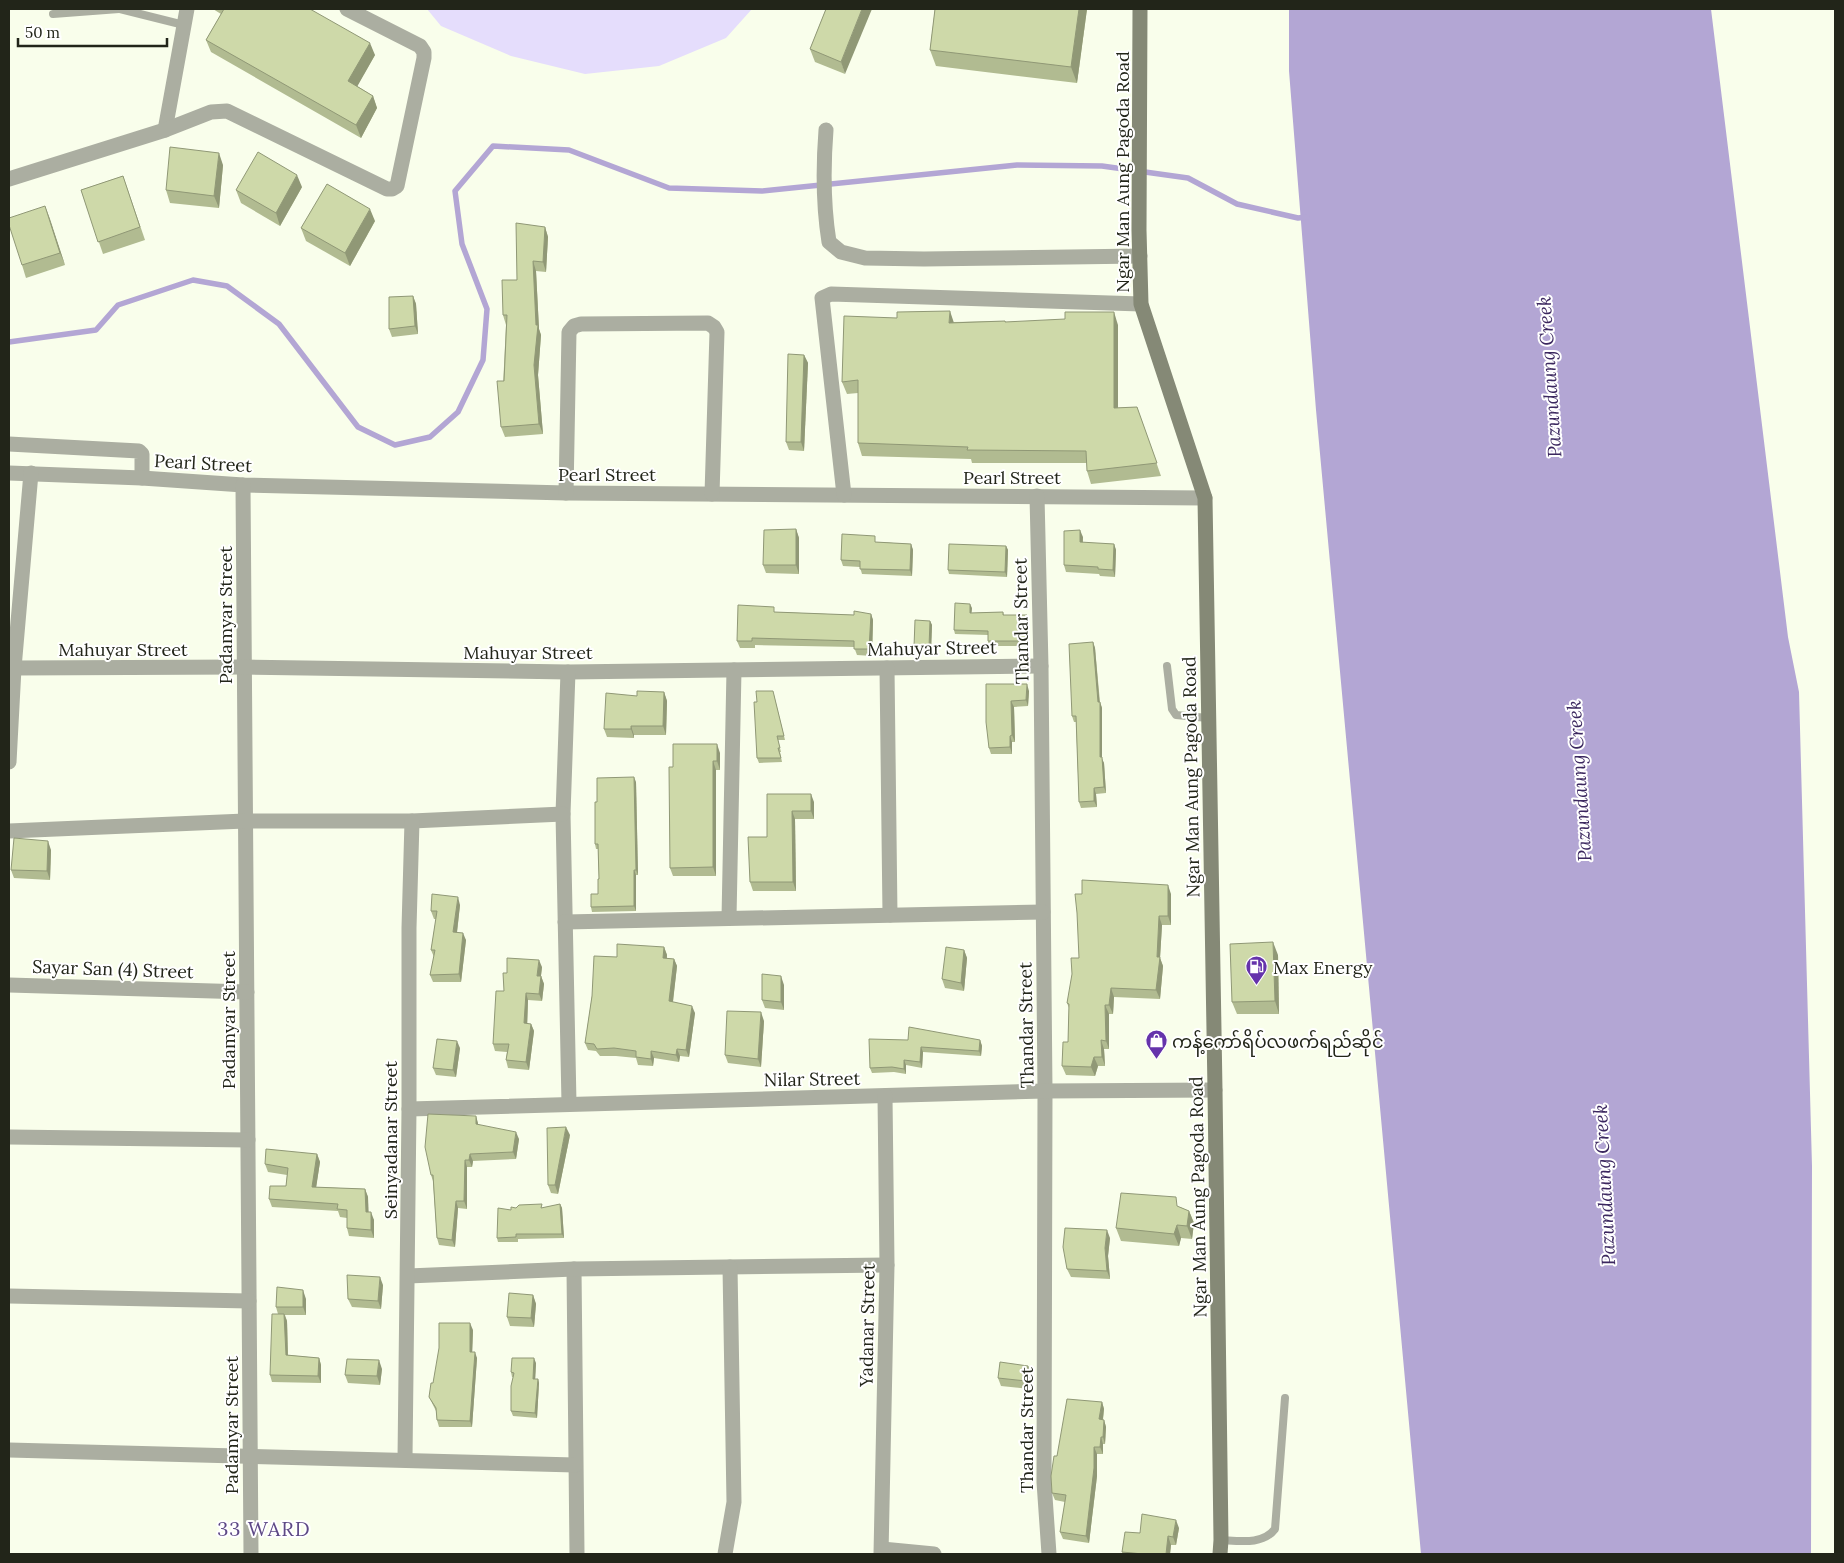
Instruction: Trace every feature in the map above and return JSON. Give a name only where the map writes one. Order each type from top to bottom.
[{"type":"main road","name":"Ngar Man Aung Pagoda Road","points":[[1140,9],[1140,256],[1142,304],[1205,498],[1216,1090],[1221,1547]]},
{"type":"street","points":[[165,130],[187,9]]},
{"type":"street","points":[[9,179],[165,130],[211,112],[227,111],[388,189],[392,189],[396,186],[424,52],[420,46],[347,9]]},
{"type":"street","points":[[826,130],[823,196],[829,242],[841,252],[865,258],[924,259],[1140,256]]},
{"type":"street","points":[[844,495],[822,298],[831,294],[1142,304]]},
{"type":"street","points":[[566,493],[569,332],[574,326],[581,324],[708,323],[717,332],[712,494]]},
{"type":"street","points":[[9,444],[139,451],[142,454],[142,478]]},
{"type":"street","name":"Pearl Street","points":[[9,472],[242,485],[566,493],[1205,498]]},
{"type":"street","points":[[9,762],[14,668],[31,473]]},
{"type":"street","name":"Padamyar Street","points":[[242,485],[251,1554]]},
{"type":"street","name":"Thandar Street","points":[[1037,496],[1041,666],[1045,1091],[1044,1482],[1049,1554]]},
{"type":"street","name":"Mahuyar Street","points":[[14,668],[244,667],[568,672],[1041,666]]},
{"type":"street","points":[[887,668],[890,915]]},
{"type":"street","points":[[729,918],[734,670]]},
{"type":"street","points":[[568,672],[563,814],[569,1103]]},
{"type":"street","points":[[9,830],[245,821],[412,821],[563,814]]},
{"type":"street","name":"Seinyadanar Street","points":[[405,1460],[408,1276],[409,928],[412,821]]},
{"type":"street","points":[[565,922],[1043,912]]},
{"type":"street","name":"Sayar San (4) Street","points":[[9,985],[247,992]]},
{"type":"street","name":"Nilar Street","points":[[409,1109],[1045,1091],[1216,1090]]},
{"type":"street","name":"Yadanar Street","points":[[882,1552],[887,1265],[885,1096]]},
{"type":"street","points":[[9,1137],[248,1140]]},
{"type":"street","points":[[408,1276],[574,1269],[887,1265]]},
{"type":"street","points":[[725,1554],[734,1502],[730,1267]]},
{"type":"street","points":[[574,1269],[577,1554]]},
{"type":"street","points":[[9,1296],[249,1301]]},
{"type":"street","points":[[9,1450],[576,1465]]},
{"type":"street","points":[[882,1552],[934,1554]]},
{"type":"lane","points":[[53,14],[119,9],[184,25]]},
{"type":"lane","points":[[1167,666],[1172,709],[1176,715],[1208,718]]},
{"type":"lane","points":[[1221,1547],[1262,1539],[1271,1534],[1275,1529],[1285,1398]]},
{"type":"shaded area","points":[[427,9],[752,9],[726,38],[659,66],[585,74],[511,56],[441,26]]},
{"type":"water","name":"Pazundaung Creek","points":[[1289,9],[1711,9],[1788,637],[1799,692],[1812,1166],[1811,1554],[1421,1554],[1316,410],[1289,71]]},
{"type":"building","points":[[224,9],[310,9],[370,43],[348,81],[373,96],[356,125],[206,40]]},
{"type":"building","points":[[826,9],[862,9],[841,62],[810,49]]},
{"type":"building","points":[[935,9],[1079,9],[1071,67],[930,50]]},
{"type":"building","points":[[170,147],[219,153],[214,196],[166,190]]},
{"type":"building","points":[[258,152],[297,175],[276,213],[236,190]]},
{"type":"building","points":[[123,176],[140,227],[98,242],[81,190]]},
{"type":"building","points":[[327,184],[370,209],[345,253],[301,228]]},
{"type":"building","points":[[45,206],[60,253],[22,265],[9,225],[9,218]]},
{"type":"building","points":[[516,223],[545,227],[543,262],[533,261],[536,325],[538,325],[534,365],[539,424],[501,427],[497,381],[504,381],[507,315],[503,315],[502,280],[517,280]]},
{"type":"building","points":[[413,296],[415,326],[389,329],[389,297]]},
{"type":"building","points":[[950,311],[949,323],[1065,319],[1065,312],[1114,312],[1114,408],[1137,407],[1157,463],[1087,471],[1086,451],[967,450],[968,447],[858,443],[858,380],[842,382],[844,316],[897,318],[897,312]]},
{"type":"building","points":[[788,354],[804,355],[801,442],[786,442]]},
{"type":"building","points":[[796,529],[796,565],[763,565],[764,530]]},
{"type":"building","points":[[1080,530],[1080,542],[1114,544],[1113,570],[1064,565],[1064,531]]},
{"type":"building","points":[[842,534],[875,536],[875,542],[911,544],[910,570],[860,569],[860,561],[841,560]]},
{"type":"building","points":[[949,544],[1006,546],[1005,572],[948,570]]},
{"type":"building","points":[[955,603],[970,604],[970,613],[1003,612],[1003,615],[1027,615],[1026,641],[988,641],[988,631],[954,630]]},
{"type":"building","points":[[738,605],[774,607],[774,612],[854,615],[854,611],[871,614],[869,649],[854,649],[854,641],[752,638],[752,641],[737,641]]},
{"type":"building","points":[[915,620],[930,621],[929,647],[914,647]]},
{"type":"building","points":[[1093,642],[1098,702],[1100,702],[1100,757],[1102,757],[1104,787],[1094,788],[1094,801],[1079,802],[1076,716],[1072,716],[1069,644]]},
{"type":"building","points":[[986,684],[1027,684],[1026,700],[1011,701],[1012,735],[1010,736],[1010,747],[989,748],[986,722]]},
{"type":"building","points":[[637,691],[664,692],[663,726],[631,726],[631,729],[604,729],[606,693],[637,696]]},
{"type":"building","points":[[756,691],[773,691],[784,736],[777,736],[781,758],[757,758],[754,702],[757,702]]},
{"type":"building","points":[[673,744],[717,744],[717,761],[713,761],[713,867],[670,868],[669,767],[673,767]]},
{"type":"building","points":[[634,777],[636,870],[634,870],[634,906],[591,907],[591,894],[598,894],[599,879],[598,844],[595,844],[597,778]]},
{"type":"building","points":[[767,794],[811,794],[811,811],[792,811],[793,882],[750,882],[748,837],[767,837]]},
{"type":"building","points":[[14,838],[48,841],[47,871],[11,870]]},
{"type":"building","points":[[1082,880],[1168,885],[1168,916],[1159,916],[1157,957],[1160,957],[1156,990],[1111,988],[1109,1005],[1105,1005],[1106,1041],[1101,1040],[1102,1057],[1094,1057],[1091,1067],[1062,1066],[1063,1042],[1068,1042],[1069,1004],[1067,1003],[1072,974],[1071,958],[1079,958],[1075,894],[1082,894]]},
{"type":"building","points":[[432,894],[458,897],[453,932],[463,933],[459,974],[430,975],[435,950],[431,950],[437,911],[431,911]]},
{"type":"building","name":"Max Energy","points":[[1273,942],[1275,1001],[1232,1002],[1230,944]]},
{"type":"building","points":[[617,944],[664,947],[663,958],[674,959],[669,1001],[692,1006],[686,1050],[677,1049],[676,1055],[651,1051],[651,1059],[636,1057],[636,1051],[614,1048],[597,1049],[594,1044],[585,1043],[592,996],[594,956],[617,957]]},
{"type":"building","points":[[946,947],[964,950],[961,983],[942,979]]},
{"type":"building","points":[[507,958],[539,960],[537,976],[541,976],[539,994],[526,993],[524,1023],[531,1024],[526,1062],[506,1060],[509,1044],[493,1044],[496,991],[504,991],[503,973],[507,973]]},
{"type":"building","points":[[762,974],[781,976],[781,1002],[762,1000]]},
{"type":"building","points":[[727,1011],[761,1012],[758,1059],[725,1055]]},
{"type":"building","points":[[909,1027],[980,1040],[979,1051],[921,1047],[920,1062],[904,1060],[904,1069],[892,1067],[870,1068],[869,1039],[908,1040]]},
{"type":"building","points":[[437,1039],[457,1041],[453,1070],[433,1068]]},
{"type":"building","points":[[428,1114],[476,1116],[476,1124],[516,1132],[513,1152],[470,1154],[469,1160],[465,1160],[464,1201],[456,1201],[452,1240],[437,1238],[433,1175],[431,1175],[425,1147]]},
{"type":"building","points":[[566,1127],[555,1185],[548,1185],[547,1128]]},
{"type":"building","points":[[266,1149],[317,1154],[312,1187],[365,1189],[366,1212],[371,1212],[371,1230],[347,1228],[347,1210],[337,1209],[338,1204],[269,1199],[270,1186],[286,1186],[288,1168],[265,1164]]},
{"type":"building","points":[[1121,1193],[1176,1197],[1177,1206],[1189,1211],[1187,1226],[1177,1225],[1174,1234],[1116,1228]]},
{"type":"building","points":[[542,1204],[541,1208],[560,1204],[562,1234],[516,1234],[516,1237],[497,1238],[498,1208],[511,1210],[511,1207],[516,1208],[519,1205]]},
{"type":"building","points":[[1065,1228],[1107,1230],[1105,1248],[1107,1271],[1067,1269],[1063,1247]]},
{"type":"building","points":[[347,1275],[380,1277],[378,1301],[348,1299]]},
{"type":"building","points":[[277,1287],[303,1290],[303,1307],[276,1307]]},
{"type":"building","points":[[509,1293],[533,1295],[531,1318],[507,1317]]},
{"type":"building","points":[[272,1314],[284,1314],[286,1355],[319,1358],[318,1376],[270,1375]]},
{"type":"building","points":[[439,1323],[470,1323],[470,1352],[475,1352],[470,1421],[437,1420],[436,1408],[429,1397],[439,1348]]},
{"type":"building","points":[[512,1358],[534,1358],[533,1379],[538,1379],[535,1413],[511,1411],[511,1386],[514,1373],[511,1372]]},
{"type":"building","points":[[347,1359],[379,1360],[377,1376],[345,1375]]},
{"type":"building","points":[[1000,1362],[1028,1366],[1026,1381],[998,1378]]},
{"type":"building","points":[[1067,1399],[1102,1402],[1099,1419],[1104,1420],[1103,1437],[1101,1437],[1100,1447],[1094,1447],[1094,1468],[1086,1536],[1060,1532],[1066,1495],[1052,1493],[1051,1476],[1054,1456],[1057,1456]]},
{"type":"building","points":[[1142,1514],[1176,1520],[1173,1537],[1168,1536],[1166,1554],[1122,1552],[1125,1532],[1140,1533]]},
{"type":"waterway","points":[[9,342],[96,330],[118,305],[193,280],[227,286],[279,324],[358,427],[395,445],[430,437],[458,412],[483,360],[487,309],[462,244],[455,191],[493,146],[569,150],[669,188],[762,191],[1017,165],[1102,166],[1188,178],[1237,204],[1298,218],[1307,217]]},
{"type":"place","name":"Max Energy","points":[[1257,986]]},
{"type":"place","name":"ကန့်ကော်ရိပ်လဖက်ရည်ဆိုင်","points":[[1156,1060]]},
{"type":"district","name":"33 WARD","points":[[264,1528]]}]
